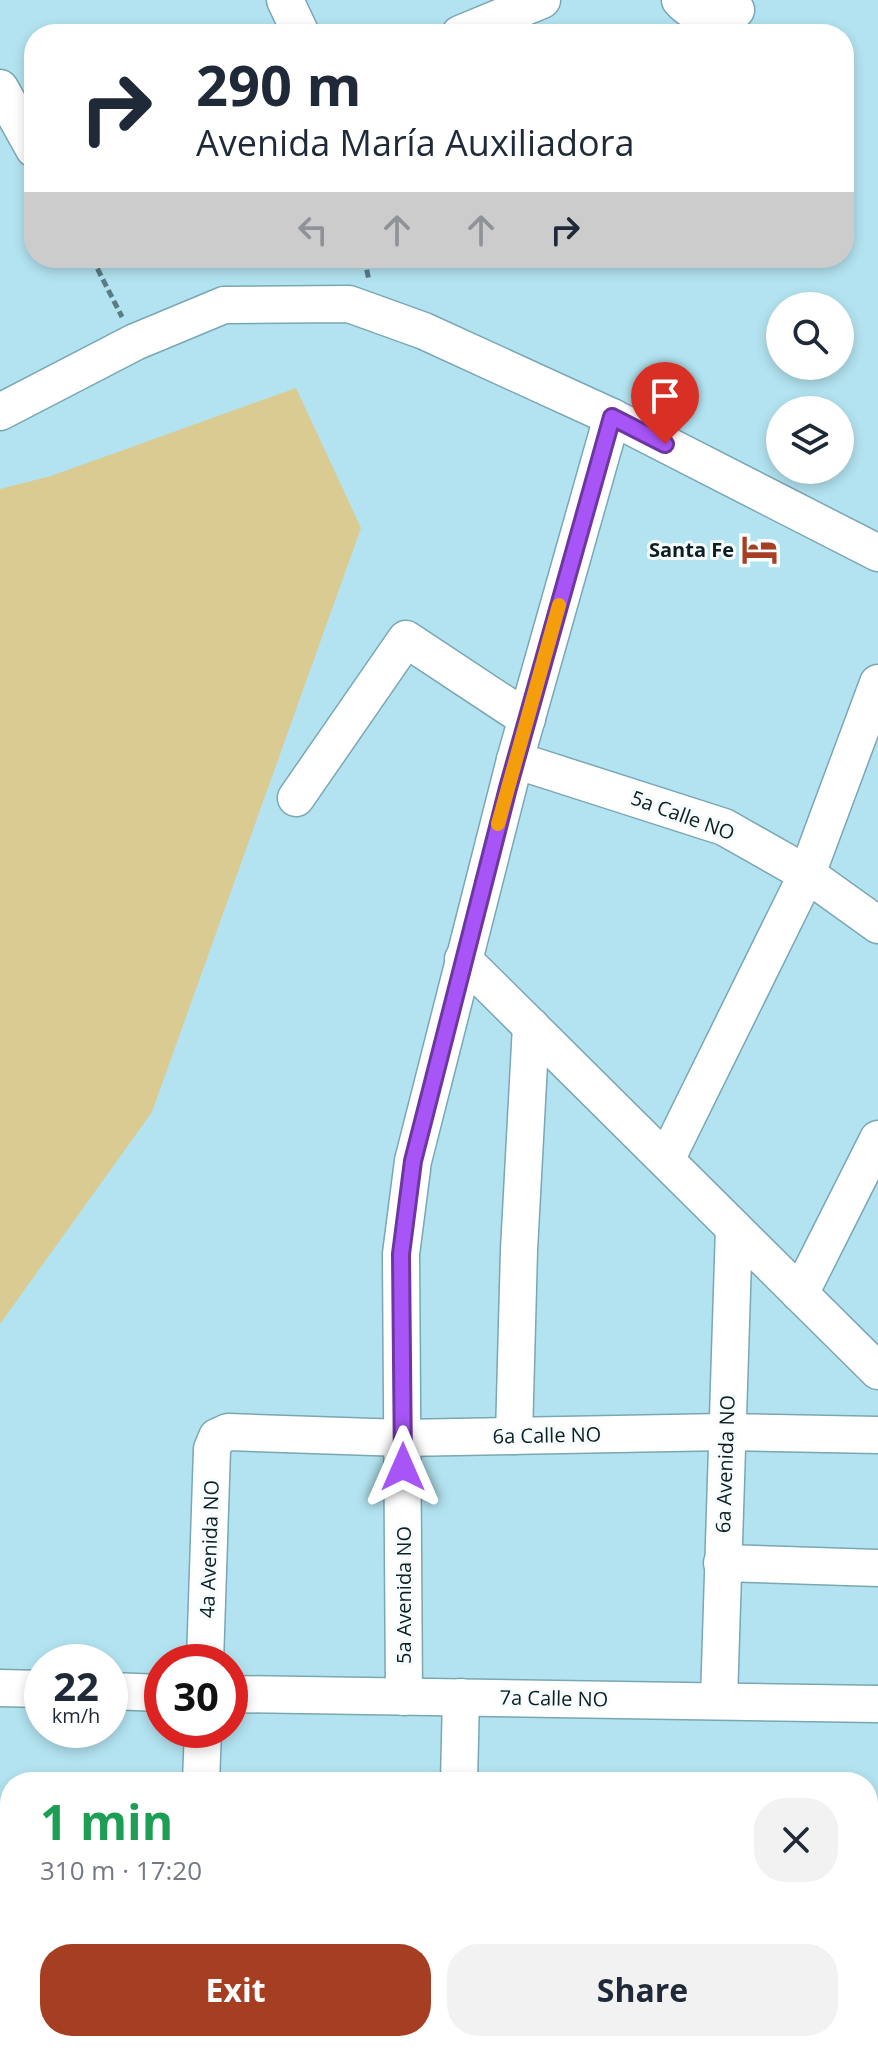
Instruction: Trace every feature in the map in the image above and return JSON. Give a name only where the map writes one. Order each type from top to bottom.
[{"type":"street","points":[[285,0],[296,24]]},
{"type":"street","points":[[484,24],[542,0]]},
{"type":"street","points":[[680,0],[693,11],[703,14],[715,15],[736,10]]},
{"type":"street","points":[[0,88],[24,131]]},
{"type":"street","points":[[0,412],[135,342],[224,305],[349,304],[424,331],[612,417],[878,553]]},
{"type":"street","name":"5a Avenida NO","points":[[404,1697],[401,1254],[413,1161],[515,760],[612,417]]},
{"type":"street","points":[[296,798],[406,639],[527,719]]},
{"type":"street","points":[[666,1160],[807,874],[878,683]]},
{"type":"street","name":"5a Calle NO","points":[[515,760],[724,827],[807,874],[878,925]]},
{"type":"street","points":[[463,959],[878,1371]]},
{"type":"street","points":[[514,1436],[519,1250],[531,1026]]},
{"type":"street","points":[[800,1294],[878,1139]]},
{"type":"street","name":"6a Avenida NO","points":[[719,1700],[725,1432],[734,1228]]},
{"type":"street","name":"6a Calle NO","points":[[217,1437],[228,1432],[403,1438],[725,1432],[878,1435]]},
{"type":"street","name":"4a Avenida NO","points":[[206,1644],[212,1449],[217,1437]]},
{"type":"street","points":[[722,1563],[878,1568]]},
{"type":"street","points":[[0,1688],[24,1689]]},
{"type":"street","name":"7a Calle NO","points":[[248,1694],[878,1704]]},
{"type":"street","points":[[459,1772],[461,1697]]},
{"type":"street","points":[[201,1772],[202,1748]]},
{"type":"path","points":[[97,268],[135,342]]},
{"type":"shaded area","points":[[296,388],[361,528],[152,1112],[0,1324],[0,489],[51,476]]},
{"type":"slow traffic","points":[[498,824],[559,605]]},
{"type":"place","name":"Santa Fe","points":[[760,549]]},
{"type":"route","points":[[403,1467],[401,1254],[413,1161],[463,959],[612,417],[665,444]]}]
